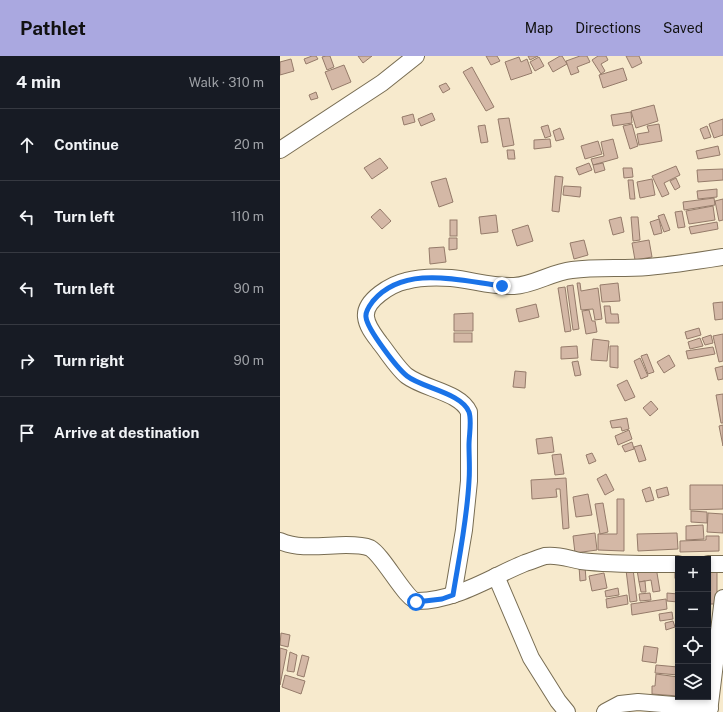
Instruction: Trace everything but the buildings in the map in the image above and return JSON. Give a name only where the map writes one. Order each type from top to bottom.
[{"type":"street","points":[[280,150],[382,82],[416,56]]},
{"type":"street","points":[[453,595],[464,530],[469,481],[469,412],[465,406],[456,399],[407,376],[377,338],[368,324],[366,314],[370,304],[384,290],[405,281],[431,278],[451,278],[502,286],[523,285],[571,270],[648,267],[723,258]]},
{"type":"street","points":[[280,541],[288,544],[311,546],[354,545],[370,548],[384,563],[412,600],[416,602],[453,595],[540,558],[549,556],[556,555],[588,561],[675,564]]},
{"type":"street","points":[[711,564],[723,564]]},
{"type":"street","points":[[496,576],[531,658],[567,712]]},
{"type":"street","points":[[605,712],[620,704],[638,702],[710,710],[723,598]]},
{"type":"route","points":[[416,602],[442,599],[453,595],[464,530],[469,481],[470,416],[467,408],[456,399],[407,376],[373,333],[366,317],[367,310],[370,304],[384,290],[405,281],[431,278],[451,278],[502,286]]}]
